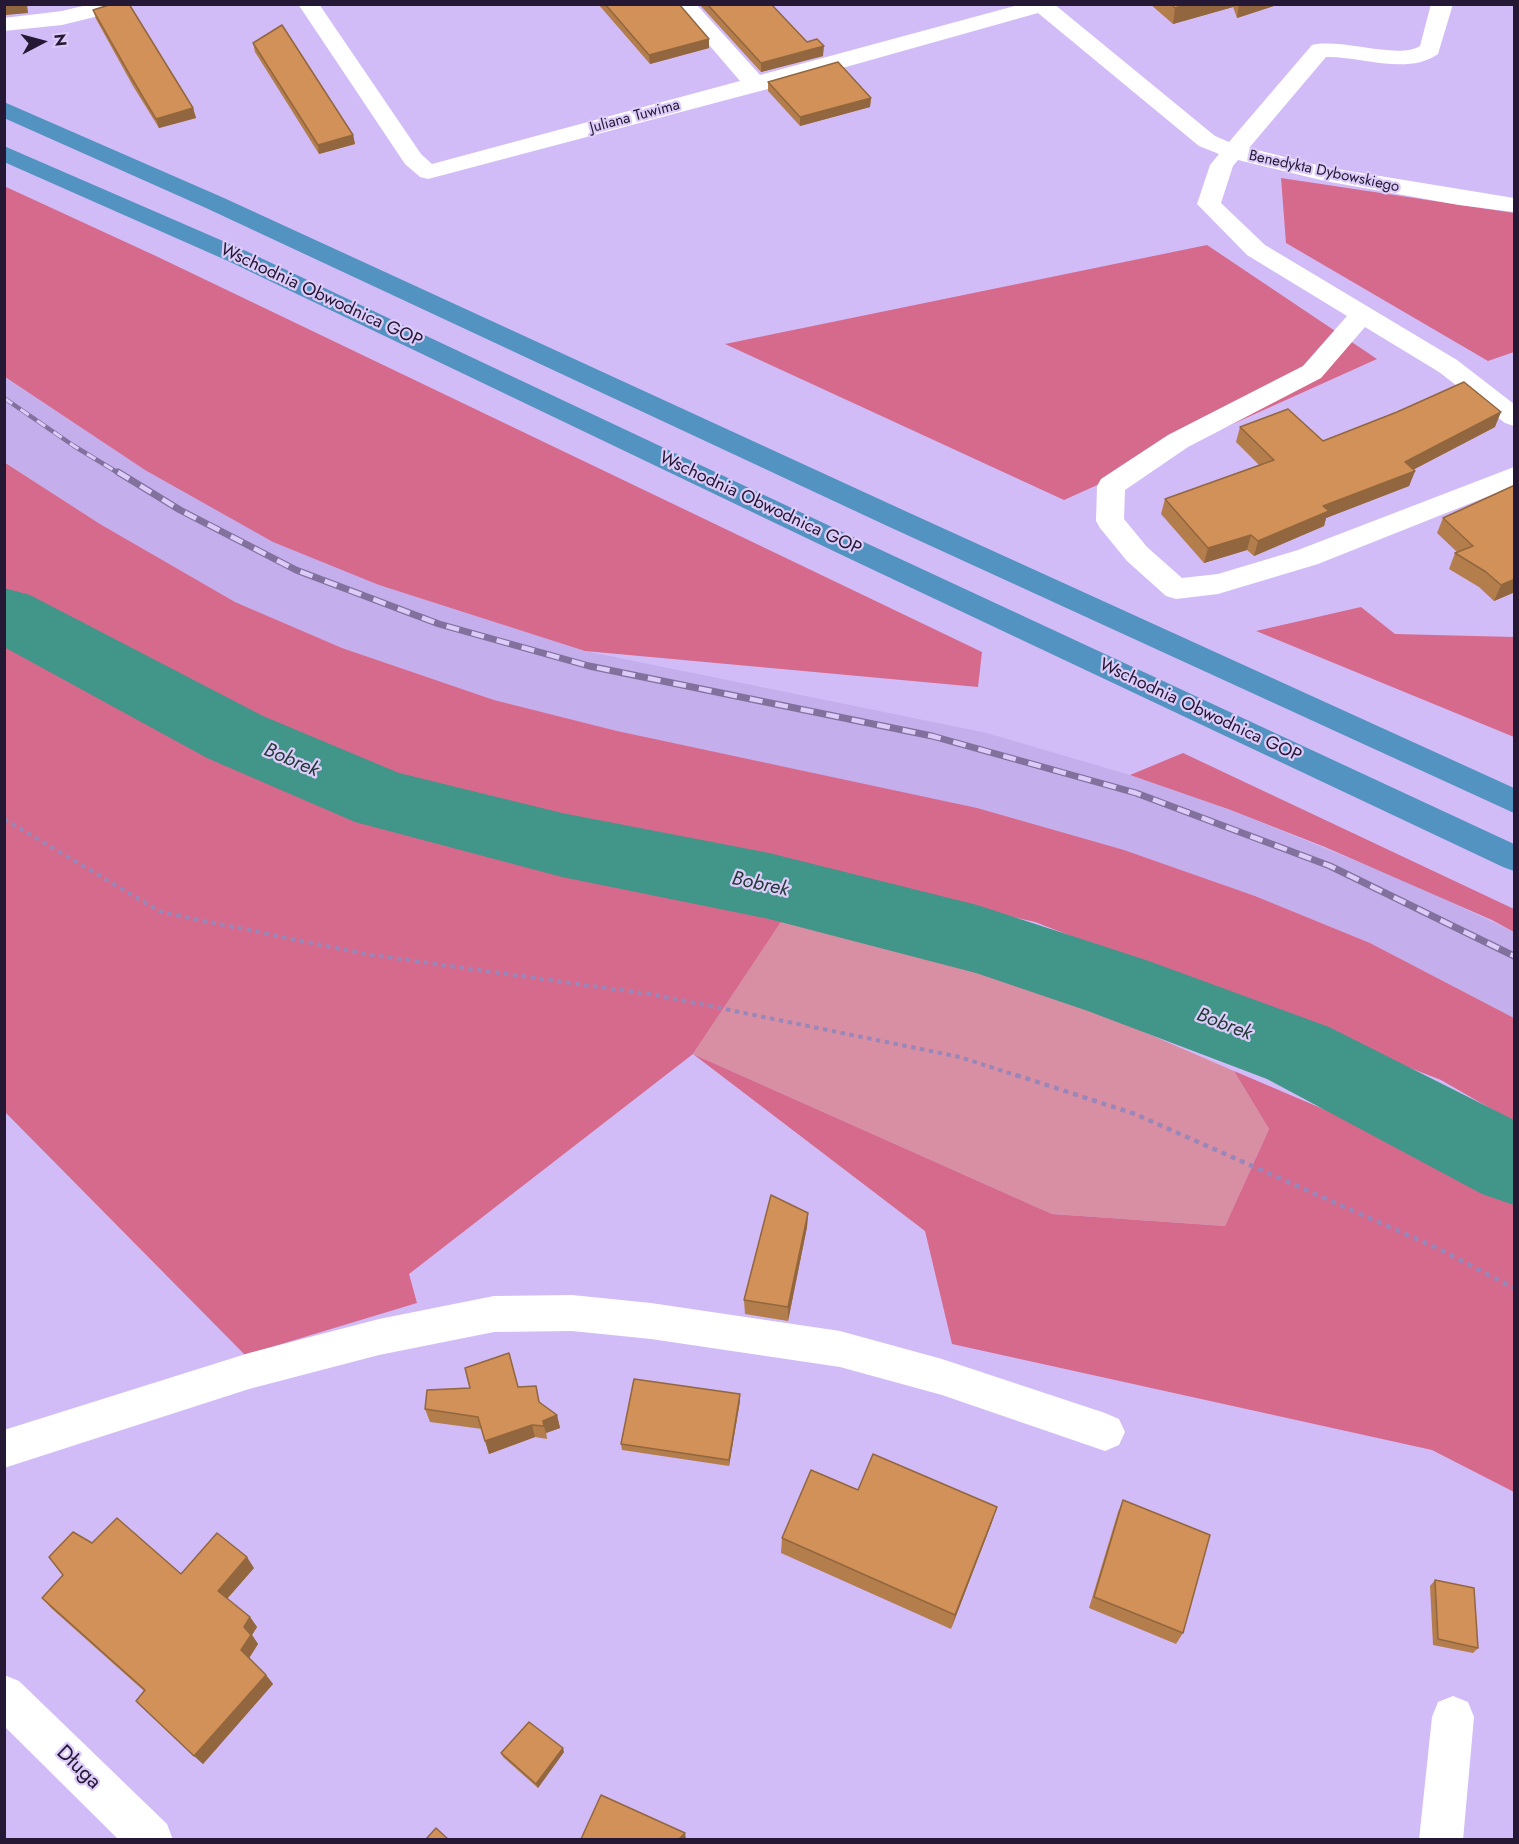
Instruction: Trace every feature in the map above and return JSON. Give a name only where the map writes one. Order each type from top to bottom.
[{"type":"highway","points":[[4,109],[216,203],[892,517],[1515,801]]},
{"type":"highway","name":"Wschodnia Obwodnica GOP","points":[[4,153],[248,261],[856,550],[1515,858]]},
{"type":"street","points":[[4,25],[62,18],[119,4]]},
{"type":"street","name":"Juliana Tuwima","points":[[308,4],[413,159],[428,172],[756,85],[1041,5]]},
{"type":"street","points":[[684,4],[756,85]]},
{"type":"street","points":[[1442,4],[1430,49],[1419,56],[1382,55],[1341,49],[1320,50],[1222,165],[1209,204],[1256,250],[1448,366],[1515,417]]},
{"type":"street","name":"Benedykta Dybowskiego","points":[[1041,5],[1207,141],[1232,152],[1269,164],[1436,194],[1515,205]]},
{"type":"street","points":[[1363,315],[1339,339],[1312,372],[1178,441],[1111,486],[1110,521],[1137,554],[1176,589],[1218,584],[1308,557],[1515,476]]},
{"type":"street","points":[[4,1449],[249,1371],[379,1336],[495,1314],[584,1314],[651,1321],[840,1349],[942,1377],[1105,1432]]},
{"type":"street","name":"Długa","points":[[4,1696],[151,1839]]},
{"type":"street","points":[[1442,1839],[1453,1718]]},
{"type":"path","points":[[4,819],[161,912],[365,954],[656,995],[960,1057],[1135,1114],[1437,1248],[1515,1288]]},
{"type":"shaded area","points":[[1281,178],[1514,213],[1514,352],[1488,361],[1286,243]]},
{"type":"shaded area","points":[[4,186],[158,257],[982,652],[978,687],[585,651],[379,585],[273,542],[145,470],[5,377]]},
{"type":"shaded area","points":[[1207,245],[1377,359],[1064,500],[725,344]]},
{"type":"shaded area","points":[[4,377],[145,470],[379,585],[585,651],[987,733],[1130,775],[1228,809],[1408,882],[1514,932],[1514,1018],[1370,943],[1255,896],[1124,850],[494,700],[342,648],[235,602],[100,524],[5,462]]},
{"type":"shaded area","points":[[4,462],[100,524],[235,602],[342,648],[494,700],[617,731],[977,808],[1124,850],[1255,896],[1370,943],[1514,1018],[1514,1122],[1441,1080],[1035,922],[814,872],[693,1054],[409,1274],[417,1303],[245,1355],[5,1112]]},
{"type":"shaded area","points":[[1361,607],[1395,634],[1514,637],[1514,737],[1256,631]]},
{"type":"shaded area","points":[[1183,753],[1514,909],[1514,932],[1492,920],[1325,847],[1228,809],[1130,775]]},
{"type":"shaded area","points":[[781,921],[968,964],[1091,1009],[1234,1071],[1269,1129],[1225,1226],[1052,1214],[693,1054]]},
{"type":"shaded area","points":[[693,1054],[1052,1214],[1225,1226],[1269,1129],[1234,1071],[1396,1140],[1514,1200],[1514,1492],[1432,1450],[952,1344],[925,1231]]},
{"type":"building","points":[[112,4],[129,4],[193,108],[156,119],[93,10]]},
{"type":"building","points":[[605,4],[679,4],[709,39],[649,55]]},
{"type":"building","points":[[707,4],[771,4],[807,42],[817,39],[824,46],[761,63]]},
{"type":"building","points":[[1171,4],[1188,4],[1175,8]]},
{"type":"building","points":[[282,25],[353,135],[318,145],[253,43]]},
{"type":"building","points":[[838,62],[871,98],[800,117],[768,82]]},
{"type":"building","points":[[1464,382],[1501,412],[1405,462],[1415,471],[1323,506],[1329,511],[1258,541],[1251,535],[1208,548],[1165,499],[1274,460],[1240,427],[1288,409],[1323,441],[1397,412]]},
{"type":"building","points":[[1515,485],[1515,579],[1501,585],[1486,572],[1455,553],[1473,546],[1443,518]]},
{"type":"building","points":[[771,1195],[808,1213],[788,1307],[744,1300]]},
{"type":"building","points":[[509,1353],[518,1387],[536,1386],[539,1402],[557,1415],[543,1421],[544,1426],[532,1425],[485,1441],[478,1417],[425,1409],[427,1390],[470,1388],[465,1368]]},
{"type":"building","points":[[634,1379],[740,1394],[729,1460],[621,1444]]},
{"type":"building","points":[[873,1454],[997,1507],[955,1615],[782,1538],[811,1470],[858,1490]]},
{"type":"building","points":[[1123,1500],[1210,1535],[1183,1633],[1094,1597]]},
{"type":"building","points":[[117,1518],[181,1574],[217,1533],[247,1557],[218,1591],[250,1617],[244,1627],[251,1635],[241,1650],[266,1675],[194,1756],[136,1701],[145,1690],[42,1598],[63,1575],[49,1557],[73,1532],[92,1543]]},
{"type":"building","points":[[1435,1580],[1474,1588],[1478,1648],[1438,1639]]},
{"type":"building","points":[[529,1722],[563,1748],[536,1784],[501,1753]]},
{"type":"building","points":[[601,1795],[685,1833],[679,1839],[581,1839]]},
{"type":"building","points":[[436,1828],[448,1839],[426,1839]]},
{"type":"waterway","name":"Bobrek","points":[[4,614],[235,737],[383,800],[562,845],[769,886],[977,939],[1116,985],[1298,1053],[1514,1165]]},
{"type":"railway","points":[[4,398],[120,474]]},
{"type":"railway","points":[[118,472],[180,510],[296,570],[439,624],[589,666],[932,736],[1136,793],[1330,866],[1514,956]]}]
